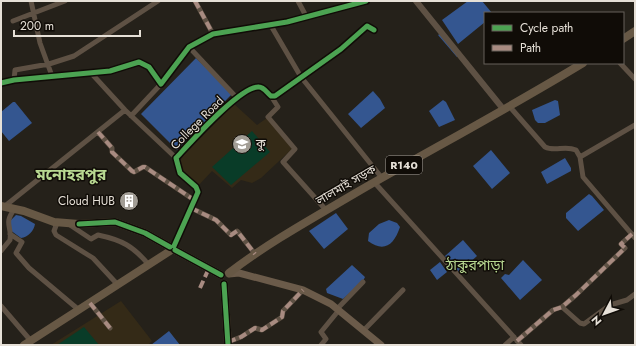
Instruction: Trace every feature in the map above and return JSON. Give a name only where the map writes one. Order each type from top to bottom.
[{"type":"main road","points":[[624,38],[635,31]]},
{"type":"main road","name":"লালমাই সড়ক","points":[[226,274],[255,254],[326,210],[507,109],[581,64]]},
{"type":"main road","points":[[3,206],[15,208],[57,223],[79,224],[115,222],[145,233],[172,249],[226,274],[239,273],[303,290],[338,310],[381,345]]},
{"type":"main road","points":[[28,343],[172,249]]},
{"type":"main road","points":[[226,274],[220,280],[224,284],[228,343]]},
{"type":"street","points":[[31,1],[40,44],[49,64],[52,76]]},
{"type":"street","points":[[13,21],[66,1]]},
{"type":"street","points":[[14,80],[15,70],[49,64],[74,56],[158,1]]},
{"type":"street","points":[[195,1],[213,34]]},
{"type":"street","points":[[298,1],[306,16]]},
{"type":"street","points":[[131,116],[162,84],[189,47],[213,34],[270,24],[366,1]]},
{"type":"street","points":[[416,1],[507,109],[544,147],[552,149],[571,148],[576,150],[580,157],[583,177],[633,236],[621,244],[625,248],[562,307],[553,310],[517,341],[505,345]]},
{"type":"street","points":[[270,24],[301,77],[382,178]]},
{"type":"street","points":[[326,210],[283,162],[295,149],[268,117],[278,107],[271,96],[275,96],[341,49],[367,26],[374,30]]},
{"type":"street","points":[[189,47],[236,97]]},
{"type":"street","points":[[1,83],[14,80],[52,76],[92,74],[110,71],[140,62],[149,67],[162,84]]},
{"type":"street","points":[[621,64],[635,79]]},
{"type":"street","points":[[92,74],[125,110],[176,158]]},
{"type":"street","name":"College Road","points":[[172,249],[198,189],[180,173],[176,158],[236,97],[258,86],[263,88],[271,96]]},
{"type":"street","points":[[3,206],[125,110]]},
{"type":"street","points":[[580,157],[635,125]]},
{"type":"street","points":[[98,132],[112,148],[112,152],[132,171],[134,172],[145,167],[194,200]]},
{"type":"street","points":[[374,182],[517,341]]},
{"type":"street","points":[[1,251],[10,240],[8,224],[9,216],[15,208]]},
{"type":"street","points":[[191,208],[216,220],[231,235],[237,231],[255,254]]},
{"type":"street","points":[[57,223],[54,231],[56,235],[93,258],[118,285]]},
{"type":"street","points":[[68,223],[91,239],[98,235],[129,245],[135,249],[148,265]]},
{"type":"street","points":[[10,234],[22,242],[16,253],[29,268],[79,310]]},
{"type":"street","points":[[321,345],[326,338],[321,332],[363,282]]},
{"type":"street","points":[[228,343],[255,328],[262,330],[282,317],[283,311],[303,290]]},
{"type":"street","points":[[364,330],[403,290]]},
{"type":"street","points":[[562,307],[584,324],[610,305],[626,300],[635,294]]},
{"type":"street","points":[[90,303],[110,328]]},
{"type":"street","points":[[1,306],[28,343]]},
{"type":"shaded area","name":"কু","points":[[234,104],[257,125],[267,118],[293,148],[261,178],[252,183],[241,180],[232,188],[212,171],[198,186],[183,174],[179,163],[183,156]]},
{"type":"shaded area","points":[[121,301],[152,341],[148,345],[51,345]]},
{"type":"green space","points":[[252,131],[270,152],[231,185],[212,167]]},
{"type":"green space","points":[[84,327],[99,345],[57,345]]},
{"type":"water","points":[[468,1],[482,1],[491,12],[484,12],[484,23],[458,44],[442,20]]},
{"type":"water","points":[[196,58],[232,94],[177,150],[141,114]]},
{"type":"water","points":[[373,91],[385,108],[361,128],[348,114]]},
{"type":"water","points":[[443,100],[446,102],[455,120],[439,127],[429,111]]},
{"type":"water","points":[[555,100],[558,101],[560,115],[545,123],[538,123],[535,120],[532,110]]},
{"type":"water","points":[[15,102],[32,123],[9,141],[1,131],[1,112]]},
{"type":"water","points":[[491,150],[510,173],[492,189],[473,166]]},
{"type":"water","points":[[565,158],[571,168],[571,171],[547,184],[541,172]]},
{"type":"water","points":[[589,194],[604,210],[578,231],[566,218],[566,213]]},
{"type":"water","points":[[336,213],[348,229],[324,249],[309,231]]},
{"type":"water","points":[[16,215],[21,216],[35,224],[32,231],[28,235],[21,238],[10,230],[11,220]]},
{"type":"water","points":[[389,220],[397,223],[400,227],[391,243],[384,247],[374,245],[368,241],[369,233],[379,224]]},
{"type":"water","points":[[463,240],[477,256],[459,272],[445,256]]},
{"type":"water","points":[[523,260],[542,280],[520,300],[501,278],[505,274],[509,275]]},
{"type":"water","points":[[440,262],[447,272],[437,280],[430,270]]},
{"type":"water","points":[[352,265],[365,277],[363,281],[343,299],[327,293],[326,289]]},
{"type":"water","points":[[169,331],[180,345],[151,345]]},
{"type":"waterway","points":[[439,35],[457,56]]},
{"type":"marked path","points":[[195,1],[213,34]]},
{"type":"marked path","points":[[98,132],[112,148],[112,152],[132,171],[134,172],[145,167],[194,200]]},
{"type":"marked path","points":[[191,208],[216,220],[231,235],[237,231],[255,254]]},
{"type":"marked path","points":[[517,341],[553,310],[562,307],[576,295],[625,248],[621,244],[632,234]]},
{"type":"marked path","points":[[200,288],[209,268]]},
{"type":"marked path","points":[[228,342],[241,337],[255,328],[262,330],[282,317],[283,311],[303,290]]},
{"type":"marked path","points":[[90,303],[110,328]]},
{"type":"cycle path","points":[[1,83],[14,80],[110,71],[139,62],[149,67],[161,84],[189,47],[213,34],[287,22],[366,1]]},
{"type":"cycle path","points":[[174,246],[198,192],[196,187],[180,173],[176,158],[192,140],[240,95],[251,89],[261,87],[271,96],[275,96],[341,49],[367,26],[374,30]]},
{"type":"cycle path","points":[[79,224],[115,222],[145,233],[170,247]]},
{"type":"cycle path","points":[[175,250],[221,275]]},
{"type":"cycle path","points":[[224,284],[228,345]]},
{"type":"place","name":"কু","points":[[242,144]]},
{"type":"place","name":"Cloud HUB","points":[[129,201]]},
{"type":"district","name":"মনোহরপুর","points":[[71,174]]},
{"type":"district","name":"ঠাকুরপাড়া","points":[[475,265]]}]
